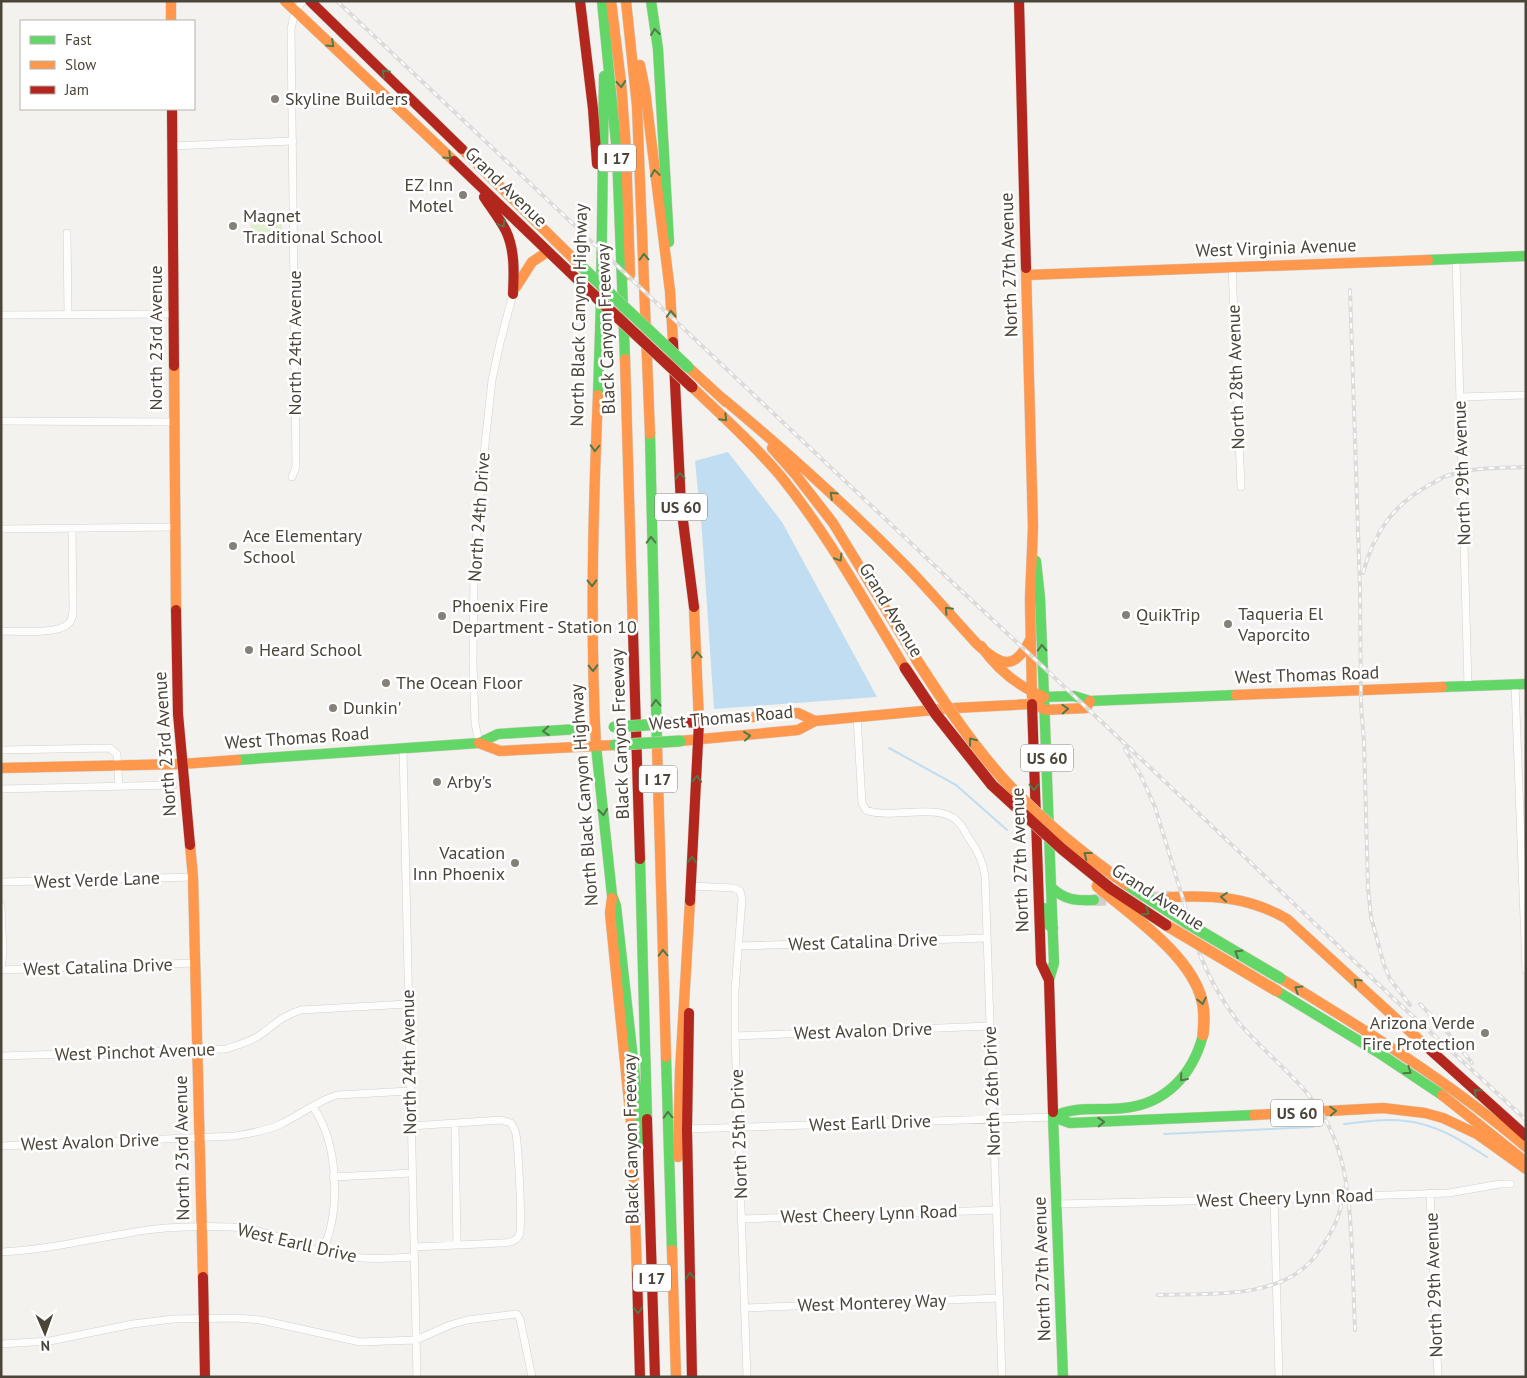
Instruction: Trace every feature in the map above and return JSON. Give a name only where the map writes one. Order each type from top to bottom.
[{"type":"main road","points":[[171,1],[171,20]]},
{"type":"main road","name":"Grand Avenue","points":[[285,1],[391,100],[547,252],[692,387],[765,459],[796,496],[838,558],[905,668],[941,721],[967,756],[1000,793],[1062,849],[1110,888],[1150,915],[1343,1030],[1412,1074],[1457,1106],[1526,1162]]},
{"type":"main road","name":"Grand Avenue","points":[[310,1],[451,137],[533,220],[721,397],[774,450],[823,508],[947,708],[977,747],[1018,794],[1056,829],[1109,872],[1151,901],[1412,1059],[1488,1115],[1526,1147]]},
{"type":"main road","name":"North Black Canyon Highway","points":[[580,1],[594,109],[601,260],[592,546],[595,728],[612,895],[610,913],[632,1132],[640,1377]]},
{"type":"main road","name":"Black Canyon Freeway","points":[[602,1],[617,153],[626,381],[655,1377]]},
{"type":"main road","points":[[611,1],[621,82],[627,183],[663,1377]]},
{"type":"main road","points":[[626,1],[645,90],[670,291]]},
{"type":"main road","name":"Black Canyon Freeway","points":[[626,1],[637,106],[648,358],[659,841],[676,1377]]},
{"type":"main road","points":[[652,1],[658,49],[664,144],[670,291]]},
{"type":"main road","name":"North 27th Avenue","points":[[1019,1],[1033,528],[1030,599],[1037,880],[1041,963],[1049,980]]},
{"type":"main road","points":[[601,260],[605,21]]},
{"type":"main road","name":"North 23rd Avenue","points":[[172,110],[174,528],[177,690],[193,876],[205,1377]]},
{"type":"main road","points":[[476,183],[510,242],[514,270],[513,294]]},
{"type":"main road","points":[[513,294],[524,270],[530,262],[535,257],[547,252]]},
{"type":"main road","name":"West Virginia Avenue","points":[[1027,275],[1526,256]]},
{"type":"main road","name":"US 60","points":[[670,291],[681,505],[686,558],[694,604],[698,677],[698,722]]},
{"type":"main road","points":[[721,397],[764,431],[847,508],[981,646],[998,660],[1011,662],[1020,657],[1031,638]]},
{"type":"main road","name":"North 27th Avenue","points":[[1033,528],[1040,598],[1053,928],[1054,963],[1049,980],[1063,1377]]},
{"type":"main road","points":[[981,646],[991,661],[1013,683],[1032,698]]},
{"type":"main road","name":"West Thomas Road","points":[[479,743],[500,751],[698,740],[798,730],[815,721],[955,708],[1044,697],[1074,696],[1090,701],[1520,684]]},
{"type":"main road","name":"West Thomas Road","points":[[1032,698],[1045,710],[1086,708],[1090,701]]},
{"type":"main road","name":"West Thomas Road","points":[[1,768],[182,764],[479,743],[498,734],[698,722],[798,713],[815,721]]},
{"type":"main road","points":[[692,1377],[686,1129],[691,960],[690,886],[698,722]]},
{"type":"main road","points":[[1000,793],[1028,827],[1165,944],[1183,962],[1193,975],[1201,996],[1204,1012],[1203,1035],[1199,1051],[1191,1069],[1178,1084],[1160,1098],[1136,1106],[1070,1110],[1053,1117]]},
{"type":"main road","points":[[1037,880],[1041,888],[1046,920],[1053,928]]},
{"type":"main road","points":[[1051,887],[1058,895],[1067,900],[1094,900]]},
{"type":"main road","points":[[612,895],[616,906],[638,1115],[649,1180]]},
{"type":"main road","points":[[1171,897],[1211,896],[1234,898],[1260,904],[1287,919],[1526,1136]]},
{"type":"main road","points":[[671,1199],[677,1164],[680,1072],[690,902]]},
{"type":"main road","name":"US 60","points":[[1053,1117],[1070,1123],[1383,1108],[1402,1109],[1436,1115],[1457,1123],[1484,1139],[1526,1169]]},
{"type":"street","name":"North 24th Avenue","points":[[292,477],[296,467],[291,29],[295,11],[303,1]]},
{"type":"street","points":[[172,146],[293,141]]},
{"type":"street","points":[[67,233],[68,314]]},
{"type":"street","name":"North 29th Avenue","points":[[1456,259],[1468,686]]},
{"type":"street","name":"North 28th Avenue","points":[[1232,267],[1240,487]]},
{"type":"street","name":"North 24th Drive","points":[[479,743],[475,724],[473,663],[475,558],[492,380],[513,294]]},
{"type":"street","points":[[1,315],[174,314]]},
{"type":"street","points":[[1460,397],[1526,395]]},
{"type":"street","points":[[1,421],[174,422]]},
{"type":"street","points":[[1,529],[174,528]]},
{"type":"street","points":[[1,631],[44,631],[61,628],[70,623],[73,616],[72,529]]},
{"type":"street","points":[[1520,684],[1526,970]]},
{"type":"street","name":"North 26th Drive","points":[[857,717],[862,804],[866,810],[883,814],[926,812],[951,816],[958,821],[983,863],[985,876],[1002,1377]]},
{"type":"street","points":[[1,750],[110,748],[117,754],[119,786]]},
{"type":"street","name":"North 24th Avenue","points":[[403,748],[417,1377]]},
{"type":"street","points":[[1,789],[173,785]]},
{"type":"street","name":"West Verde Lane","points":[[1,882],[193,876]]},
{"type":"street","name":"North 25th Drive","points":[[690,886],[734,888],[740,891],[742,899],[738,946],[735,1036],[747,1377]]},
{"type":"street","points":[[1,906],[3,952],[1,970]]},
{"type":"street","name":"West Catalina Drive","points":[[738,946],[987,938]]},
{"type":"street","name":"West Catalina Drive","points":[[1,970],[195,963]]},
{"type":"street","name":"West Pinchot Avenue","points":[[1,1056],[226,1049],[247,1042],[260,1035],[286,1015],[301,1010],[408,1004]]},
{"type":"street","name":"West Avalon Drive","points":[[735,1036],[990,1026]]},
{"type":"street","name":"West Avalon Drive","points":[[1,1146],[235,1136],[267,1130],[280,1125],[326,1098],[337,1095],[410,1091]]},
{"type":"street","points":[[313,1107],[327,1135],[333,1177],[334,1209],[322,1252]]},
{"type":"street","name":"West Earll Drive","points":[[686,1129],[1053,1117]]},
{"type":"street","points":[[411,1126],[501,1120],[511,1123],[516,1134],[520,1224],[519,1237],[514,1241],[414,1247]]},
{"type":"street","points":[[455,1124],[457,1245]]},
{"type":"street","points":[[333,1177],[412,1173]]},
{"type":"street","name":"West Cheery Lynn Road","points":[[1057,1204],[1449,1193],[1500,1184],[1512,1184]]},
{"type":"street","name":"North 29th Avenue","points":[[1430,1193],[1438,1377]]},
{"type":"street","points":[[1274,1199],[1279,1377]]},
{"type":"street","name":"West Cheery Lynn Road","points":[[741,1218],[997,1210]]},
{"type":"street","name":"West Earll Drive","points":[[1,1252],[51,1248],[131,1232],[202,1228],[251,1229],[279,1236],[322,1252],[361,1259],[414,1257]]},
{"type":"street","name":"West Monterey Way","points":[[745,1308],[1000,1298]]},
{"type":"street","points":[[1,1344],[50,1341],[133,1324],[236,1318],[261,1320],[360,1342],[416,1340],[450,1325],[467,1320],[516,1314],[520,1319],[532,1377]]},
{"type":"green space","points":[[282,215],[282,232],[251,232],[251,216]]},
{"type":"water","points":[[728,452],[782,522],[877,697],[714,709],[702,532],[695,461]]},
{"type":"waterway","points":[[889,748],[956,785],[1007,830]]},
{"type":"waterway","points":[[1344,1124],[1390,1120],[1417,1123],[1438,1129],[1487,1157]]},
{"type":"waterway","points":[[1164,1134],[1313,1127]]},
{"type":"tunnel","points":[[1094,900],[1171,897]]},
{"type":"railway","points":[[337,1],[1392,997],[1526,1120]]},
{"type":"railway","points":[[1350,290],[1360,590],[1361,706],[1364,741],[1368,888],[1371,917],[1384,965],[1390,979],[1410,1005]]},
{"type":"railway","points":[[1363,573],[1373,544],[1388,520],[1397,509],[1419,491],[1443,477],[1459,472],[1488,468],[1526,467]]},
{"type":"railway","points":[[1125,749],[1141,776],[1155,807],[1200,955],[1213,982],[1240,1024],[1311,1098],[1323,1115],[1332,1133],[1339,1152],[1347,1190],[1352,1250],[1355,1330]]},
{"type":"railway","points":[[1420,1004],[1448,1033],[1472,1063]]},
{"type":"railway","points":[[1158,1295],[1240,1292],[1280,1282],[1297,1273],[1313,1258],[1331,1232],[1340,1211],[1343,1188]]},
{"type":"traffic: fast","points":[[602,1],[617,153],[625,359]]},
{"type":"traffic: fast","points":[[651,1],[658,49],[669,242]]},
{"type":"traffic: fast","points":[[598,395],[604,76]]},
{"type":"traffic: fast","points":[[1428,260],[1526,256]]},
{"type":"traffic: fast","points":[[582,267],[688,367]]},
{"type":"traffic: fast","points":[[650,434],[657,746]]},
{"type":"traffic: fast","points":[[1036,561],[1040,598],[1044,697],[1074,696],[1090,701],[1236,695]]},
{"type":"traffic: fast","points":[[1442,687],[1526,684]]},
{"type":"traffic: fast","points":[[1044,697],[1051,887],[1061,895],[1071,899],[1094,900]]},
{"type":"traffic: fast","points":[[614,727],[678,723]]},
{"type":"traffic: fast","points":[[237,760],[479,743],[498,734],[595,728]]},
{"type":"traffic: fast","points":[[615,745],[680,741]]},
{"type":"traffic: fast","points":[[596,746],[612,895]]},
{"type":"traffic: fast","points":[[640,859],[647,1119]]},
{"type":"traffic: fast","points":[[1126,884],[1185,922],[1280,978]]},
{"type":"traffic: fast","points":[[1049,980],[1054,963],[1051,887]]},
{"type":"traffic: fast","points":[[612,895],[616,906],[642,1140]]},
{"type":"traffic: fast","points":[[1044,908],[1047,924],[1053,928]]},
{"type":"traffic: fast","points":[[1277,991],[1379,1053],[1442,1095]]},
{"type":"traffic: fast","points":[[1053,1117],[1070,1111],[1124,1108],[1153,1100],[1175,1085],[1185,1074],[1203,1035]]},
{"type":"traffic: fast","points":[[666,1057],[672,1250]]},
{"type":"traffic: fast","points":[[1053,1112],[1053,1117],[1070,1123],[1254,1115]]},
{"type":"traffic: fast","points":[[1053,1117],[1063,1377]]},
{"type":"traffic: slow","points":[[171,1],[171,20]]},
{"type":"traffic: slow","points":[[285,1],[454,161]]},
{"type":"traffic: slow","points":[[611,1],[621,82],[626,149],[630,275]]},
{"type":"traffic: slow","points":[[626,1],[637,106],[650,434]]},
{"type":"traffic: slow","points":[[640,65],[645,90],[670,291],[673,342]]},
{"type":"traffic: slow","points":[[462,149],[582,267]]},
{"type":"traffic: slow","points":[[516,287],[532,262],[547,252]]},
{"type":"traffic: slow","points":[[1027,275],[1428,260]]},
{"type":"traffic: slow","points":[[1026,268],[1033,527],[1030,599],[1032,697]]},
{"type":"traffic: slow","points":[[625,359],[633,632]]},
{"type":"traffic: slow","points":[[174,366],[176,610]]},
{"type":"traffic: slow","points":[[688,367],[726,402]]},
{"type":"traffic: slow","points":[[692,387],[762,455],[800,501],[847,572],[905,668]]},
{"type":"traffic: slow","points":[[598,395],[593,570],[596,746],[615,745]]},
{"type":"traffic: slow","points":[[721,397],[793,459],[862,523],[907,567],[986,652],[1001,661],[1007,662],[1019,656],[1031,638]]},
{"type":"traffic: slow","points":[[772,448],[833,523],[916,659]]},
{"type":"traffic: slow","points":[[694,607],[699,722],[798,713],[815,721]]},
{"type":"traffic: slow","points":[[981,646],[994,663],[1009,676],[1025,688],[1044,697]]},
{"type":"traffic: slow","points":[[916,659],[958,721],[1004,780],[1062,835],[1126,884]]},
{"type":"traffic: slow","points":[[1236,695],[1442,687]]},
{"type":"traffic: slow","points":[[680,741],[798,730],[815,721],[955,708],[1032,704],[1044,697]]},
{"type":"traffic: slow","points":[[1040,707],[1045,710],[1086,708],[1090,701]]},
{"type":"traffic: slow","points":[[479,743],[500,751],[596,746]]},
{"type":"traffic: slow","points":[[657,746],[666,1057]]},
{"type":"traffic: slow","points":[[1,768],[182,764],[237,760]]},
{"type":"traffic: slow","points":[[190,845],[193,877],[203,1277]]},
{"type":"traffic: slow","points":[[1097,886],[1143,923],[1173,952],[1186,968],[1196,984],[1202,1001],[1204,1013],[1203,1035]]},
{"type":"traffic: slow","points":[[1171,897],[1202,896],[1231,899],[1259,906],[1287,919],[1427,1047]]},
{"type":"traffic: slow","points":[[612,898],[610,913],[632,1132],[637,1274]]},
{"type":"traffic: slow","points":[[678,1157],[680,1072],[690,901]]},
{"type":"traffic: slow","points":[[1166,925],[1277,991]]},
{"type":"traffic: slow","points":[[1280,978],[1375,1037],[1437,1079],[1467,1100],[1526,1147]]},
{"type":"traffic: slow","points":[[1442,1095],[1526,1162]]},
{"type":"traffic: slow","points":[[1254,1115],[1383,1108],[1425,1113],[1443,1118],[1477,1134],[1526,1169]]},
{"type":"traffic: slow","points":[[672,1250],[676,1377]]},
{"type":"traffic: jam","points":[[310,1],[462,149]]},
{"type":"traffic: jam","points":[[580,1],[593,109],[597,164]]},
{"type":"traffic: jam","points":[[1019,1],[1026,268]]},
{"type":"traffic: jam","points":[[172,110],[174,366]]},
{"type":"traffic: jam","points":[[454,161],[582,284]]},
{"type":"traffic: jam","points":[[484,197],[509,238],[513,262],[513,294]]},
{"type":"traffic: jam","points":[[582,284],[692,387]]},
{"type":"traffic: jam","points":[[673,342],[681,505],[694,607]]},
{"type":"traffic: jam","points":[[176,610],[178,714],[190,845]]},
{"type":"traffic: jam","points":[[633,632],[640,859]]},
{"type":"traffic: jam","points":[[905,668],[935,713],[992,785],[1062,849],[1110,888],[1166,925]]},
{"type":"traffic: jam","points":[[1032,704],[1041,963],[1049,980],[1053,1112]]},
{"type":"traffic: jam","points":[[678,723],[699,722],[690,901]]},
{"type":"traffic: jam","points":[[689,1013],[687,1129],[692,1377]]},
{"type":"traffic: jam","points":[[1427,1047],[1526,1136]]},
{"type":"traffic: jam","points":[[647,1119],[655,1377]]},
{"type":"traffic: jam","points":[[637,1274],[640,1377]]},
{"type":"traffic: jam","points":[[203,1277],[205,1377]]},
{"type":"place","name":"Skyline Builders","points":[[275,99]]},
{"type":"place","name":"EZ Inn Motel","points":[[463,195]]},
{"type":"place","name":"Magnet Traditional School","points":[[233,226]]},
{"type":"place","name":"Ace Elementary School","points":[[233,546]]},
{"type":"place","name":"QuikTrip","points":[[1126,615]]},
{"type":"place","name":"Phoenix Fire Department - Station 10","points":[[442,616]]},
{"type":"place","name":"Taqueria El Vaporcito","points":[[1228,624]]},
{"type":"place","name":"Heard School","points":[[249,650]]},
{"type":"place","name":"The Ocean Floor","points":[[386,683]]},
{"type":"place","name":"Dunkin'","points":[[333,708]]},
{"type":"place","name":"Arby's","points":[[437,782]]},
{"type":"place","name":"Vacation Inn Phoenix","points":[[515,863]]},
{"type":"place","name":"Arizona Verde Fire Protection","points":[[1485,1033]]}]
